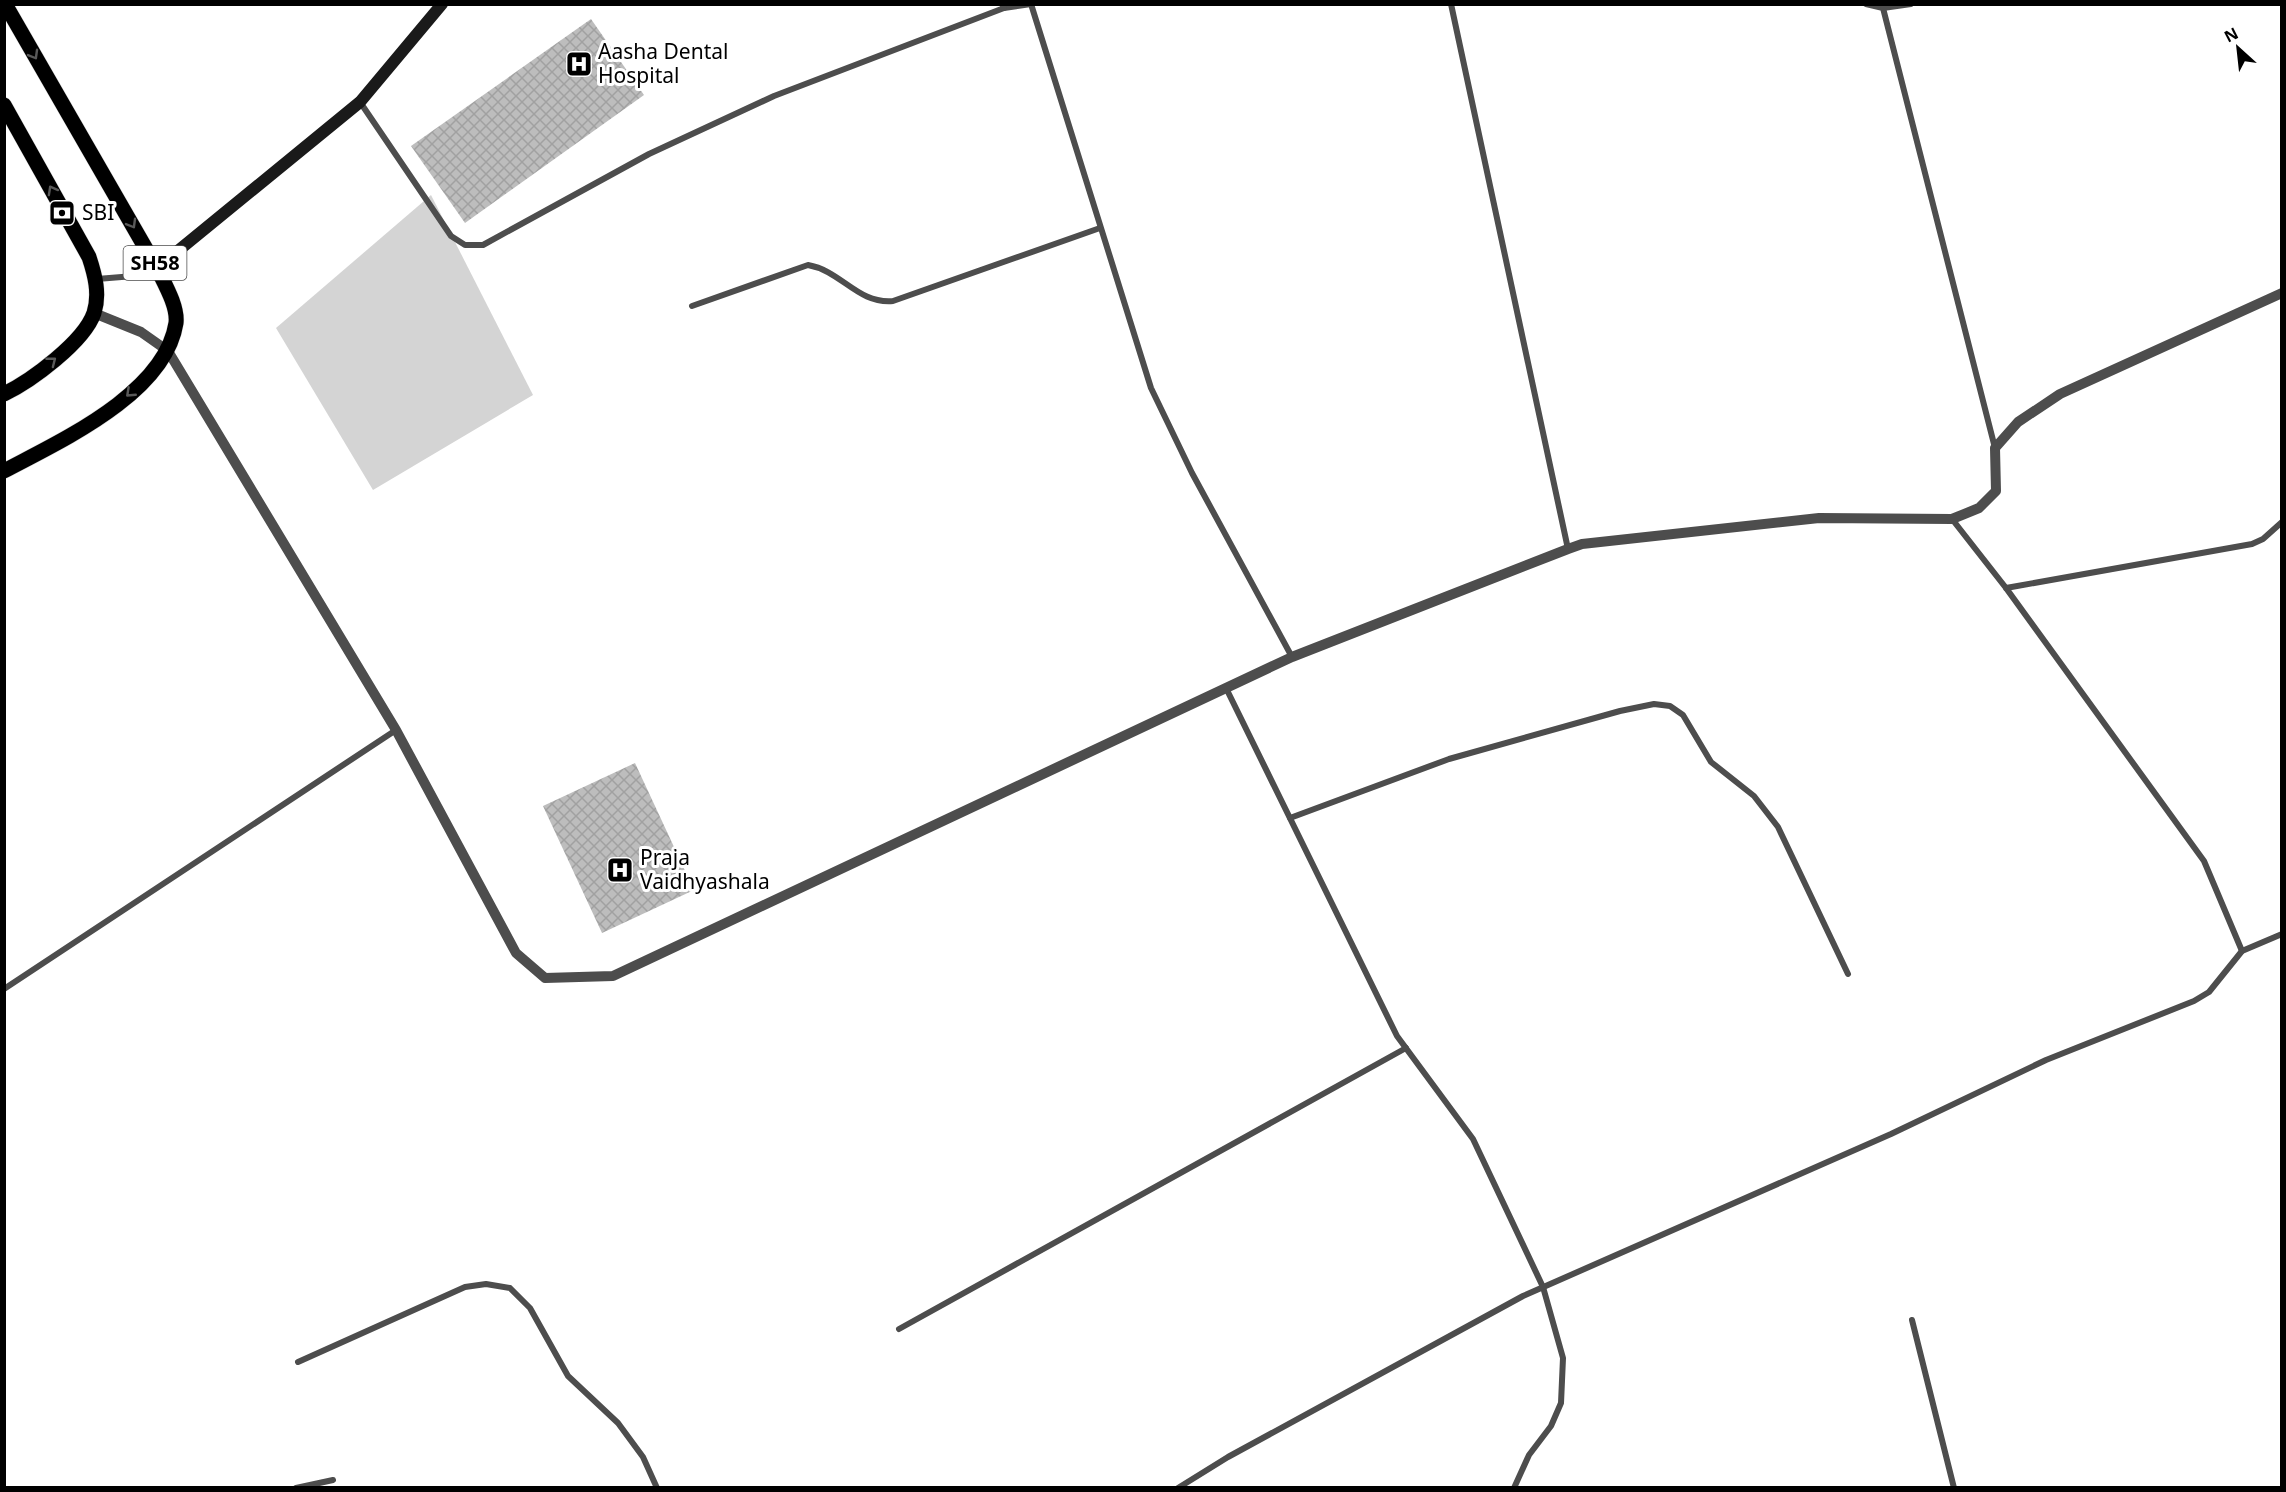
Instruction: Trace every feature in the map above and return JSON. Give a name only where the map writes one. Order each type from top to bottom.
[{"type":"main road","name":"SH58","points":[[4,471],[83,428],[120,402],[143,381],[168,351],[176,321],[169,293],[157,267],[5,4]]},
{"type":"main road","points":[[157,267],[360,102],[442,4]]},
{"type":"main road","name":"SH58","points":[[4,105],[89,257],[97,279],[94,313]]},
{"type":"main road","points":[[4,394],[19,387],[69,348],[94,313]]},
{"type":"street","points":[[360,102],[451,236],[465,245],[483,245],[649,154],[774,96],[1003,6],[1031,4],[1151,388],[1192,474],[1293,657]]},
{"type":"street","points":[[1451,4],[1568,549]]},
{"type":"street","points":[[1866,4],[1883,8],[1911,4]]},
{"type":"street","points":[[94,313],[141,332],[168,351],[396,730],[516,953],[545,978],[613,976],[1293,657],[1582,544],[1819,518],[1951,519],[1979,508],[1996,491],[1995,448],[1883,8]]},
{"type":"street","points":[[692,306],[808,265],[823,268],[876,303],[893,301],[1100,228]]},
{"type":"street","points":[[97,279],[119,279],[157,267]]},
{"type":"street","points":[[1995,448],[2018,422],[2060,394],[2282,293]]},
{"type":"street","points":[[1951,519],[2006,588],[2204,861],[2242,951]]},
{"type":"street","points":[[2006,588],[2252,544],[2264,539],[2282,522]]},
{"type":"street","points":[[1226,688],[1397,1036],[1473,1139],[1543,1287],[1563,1358],[1562,1403],[1551,1426],[1529,1455],[1514,1488]]},
{"type":"street","points":[[1290,818],[1449,759],[1620,711],[1654,704],[1670,706],[1683,715],[1711,762],[1754,796],[1778,827],[1848,974]]},
{"type":"street","points":[[4,989],[396,730]]},
{"type":"street","points":[[1178,1488],[1228,1457],[1543,1287],[1892,1134],[2046,1060],[2194,1000],[2209,992],[2231,961],[2242,951],[2282,934]]},
{"type":"street","points":[[899,1329],[1406,1047]]},
{"type":"street","points":[[298,1362],[465,1287],[486,1284],[510,1288],[531,1308],[568,1376],[618,1423],[643,1457],[657,1488]]},
{"type":"street","points":[[1912,1320],[1954,1488]]},
{"type":"street","points":[[296,1488],[333,1480]]},
{"type":"shaded area","points":[[431,195],[533,395],[373,490],[276,328]]},
{"type":"building","points":[[591,19],[644,95],[465,223],[411,146]]},
{"type":"building","points":[[635,763],[694,890],[602,933],[543,806]]},
{"type":"place","name":"Aasha Dental Hospital","points":[[579,64]]},
{"type":"place","name":"SBI","points":[[62,213]]},
{"type":"place","name":"Praja Vaidhyashala","points":[[620,870]]}]
